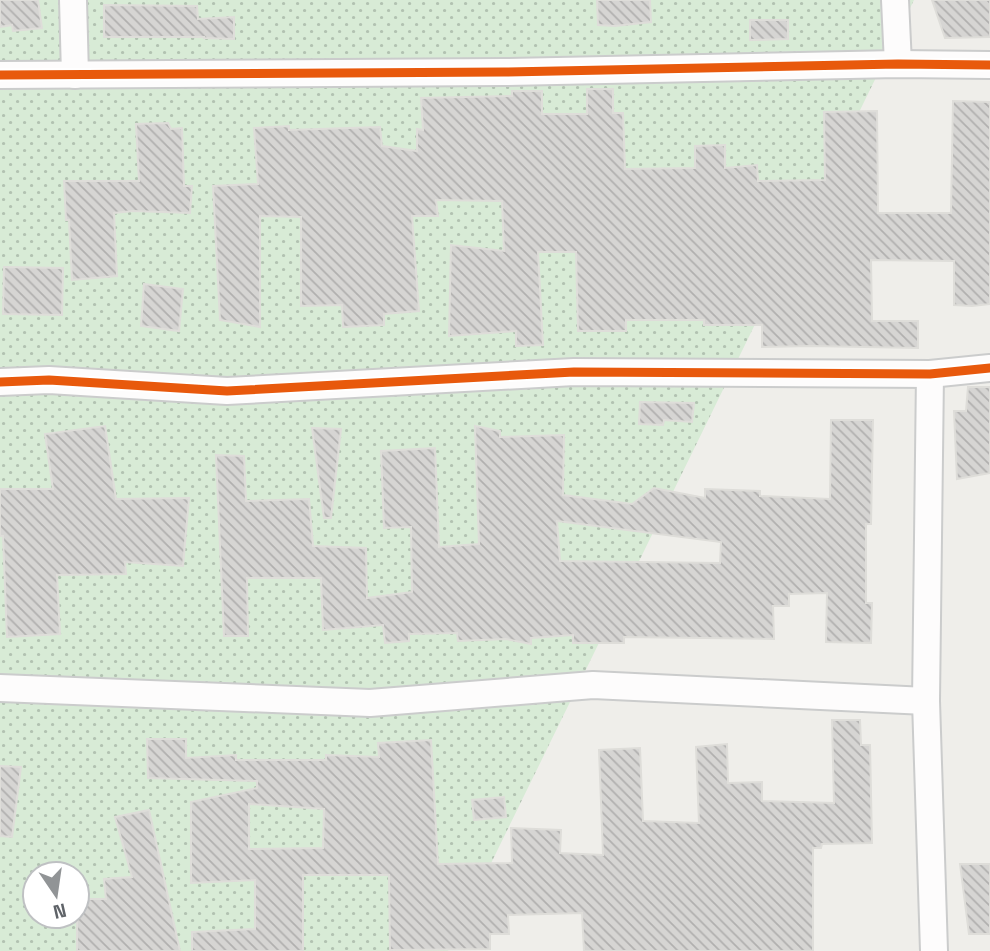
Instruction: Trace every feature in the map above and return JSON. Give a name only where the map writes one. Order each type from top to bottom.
[{"type":"street","points":[[73,0],[75,75]]},
{"type":"street","points":[[895,0],[898,64]]},
{"type":"street","points":[[0,75],[990,65]]},
{"type":"street","points":[[0,382],[49,380],[227,391],[574,372],[930,374],[990,368]]},
{"type":"street","points":[[930,374],[926,701],[934,951]]},
{"type":"street","points":[[0,688],[370,703],[593,685],[926,701]]},
{"type":"green space","points":[[0,0],[914,0],[448,951],[0,951]]},
{"type":"building","points":[[0,0],[38,0],[42,28],[13,31],[12,25],[0,27]]},
{"type":"building","points":[[597,0],[650,0],[651,22],[598,25]]},
{"type":"building","points":[[932,0],[990,0],[990,37],[945,38]]},
{"type":"building","points":[[104,5],[197,6],[198,19],[234,17],[234,39],[104,37]]},
{"type":"building","points":[[750,20],[788,20],[788,39],[750,40]]},
{"type":"building","points":[[587,89],[613,89],[613,113],[623,113],[625,169],[695,168],[695,146],[725,145],[725,168],[757,165],[758,181],[825,180],[824,112],[877,111],[878,213],[951,213],[953,101],[990,102],[990,304],[954,305],[954,261],[871,260],[872,321],[918,321],[918,348],[762,347],[762,325],[704,325],[704,320],[626,320],[626,331],[578,331],[576,252],[538,252],[543,345],[516,346],[516,331],[449,336],[451,245],[504,251],[502,201],[436,200],[438,216],[412,216],[419,311],[384,314],[384,325],[343,327],[342,305],[301,306],[301,217],[260,216],[260,327],[220,320],[213,186],[258,184],[254,128],[289,126],[289,130],[380,127],[382,146],[417,151],[417,129],[423,130],[421,98],[512,96],[512,91],[542,91],[542,114],[587,114]]},
{"type":"building","points":[[168,123],[171,129],[182,128],[184,186],[192,186],[190,213],[114,213],[117,276],[72,280],[64,181],[139,181],[136,124]]},
{"type":"building","points":[[4,267],[63,268],[62,315],[3,314]]},
{"type":"building","points":[[144,284],[183,289],[179,331],[141,326]]},
{"type":"building","points":[[968,387],[990,387],[990,473],[957,479],[954,411],[966,411]]},
{"type":"building","points":[[640,402],[694,403],[692,422],[664,420],[663,425],[639,424]]},
{"type":"building","points":[[831,420],[873,420],[871,524],[866,524],[866,603],[872,603],[871,643],[826,642],[827,593],[789,594],[789,606],[773,606],[774,639],[624,637],[624,643],[573,643],[573,635],[531,638],[531,644],[506,639],[458,641],[457,633],[409,634],[409,641],[385,643],[383,625],[323,630],[321,578],[247,578],[248,636],[224,636],[216,455],[244,456],[246,501],[309,499],[313,546],[366,548],[367,598],[412,592],[411,527],[384,528],[381,451],[435,448],[439,547],[479,544],[475,426],[500,431],[500,437],[564,435],[563,495],[632,504],[654,488],[705,498],[705,489],[760,491],[760,496],[830,499]],"holes":[[[557,521],[721,542],[720,563],[560,561]]]},
{"type":"building","points":[[105,426],[116,499],[189,498],[183,566],[125,562],[126,574],[57,575],[60,634],[7,637],[3,536],[0,536],[0,489],[53,489],[45,434]]},
{"type":"building","points":[[312,428],[341,429],[331,518],[324,518]]},
{"type":"building","points":[[832,720],[860,720],[861,745],[870,745],[872,843],[822,844],[821,848],[813,848],[813,951],[584,951],[582,913],[508,915],[509,934],[490,934],[490,949],[390,950],[389,875],[303,875],[303,951],[192,951],[192,932],[255,929],[255,880],[191,883],[191,802],[257,788],[257,781],[148,778],[147,739],[186,739],[186,758],[236,755],[236,760],[326,760],[326,755],[379,757],[378,743],[431,740],[438,864],[512,863],[511,828],[561,830],[560,853],[603,855],[599,750],[640,748],[643,821],[699,823],[696,747],[727,744],[728,783],[762,782],[762,801],[834,803]],"holes":[[[249,804],[324,809],[323,848],[249,849]]]},
{"type":"building","points":[[0,766],[21,767],[12,837],[0,836]]},
{"type":"building","points":[[504,797],[506,817],[474,820],[472,800]]},
{"type":"building","points":[[149,810],[180,951],[77,951],[77,930],[91,930],[91,899],[106,899],[104,879],[132,877],[115,817]]},
{"type":"building","points":[[960,864],[990,864],[990,934],[969,934]]},
{"type":"cycle path","points":[[0,75],[990,65]]},
{"type":"cycle path","points":[[0,382],[49,380],[227,391],[574,372],[930,374],[990,368]]}]
